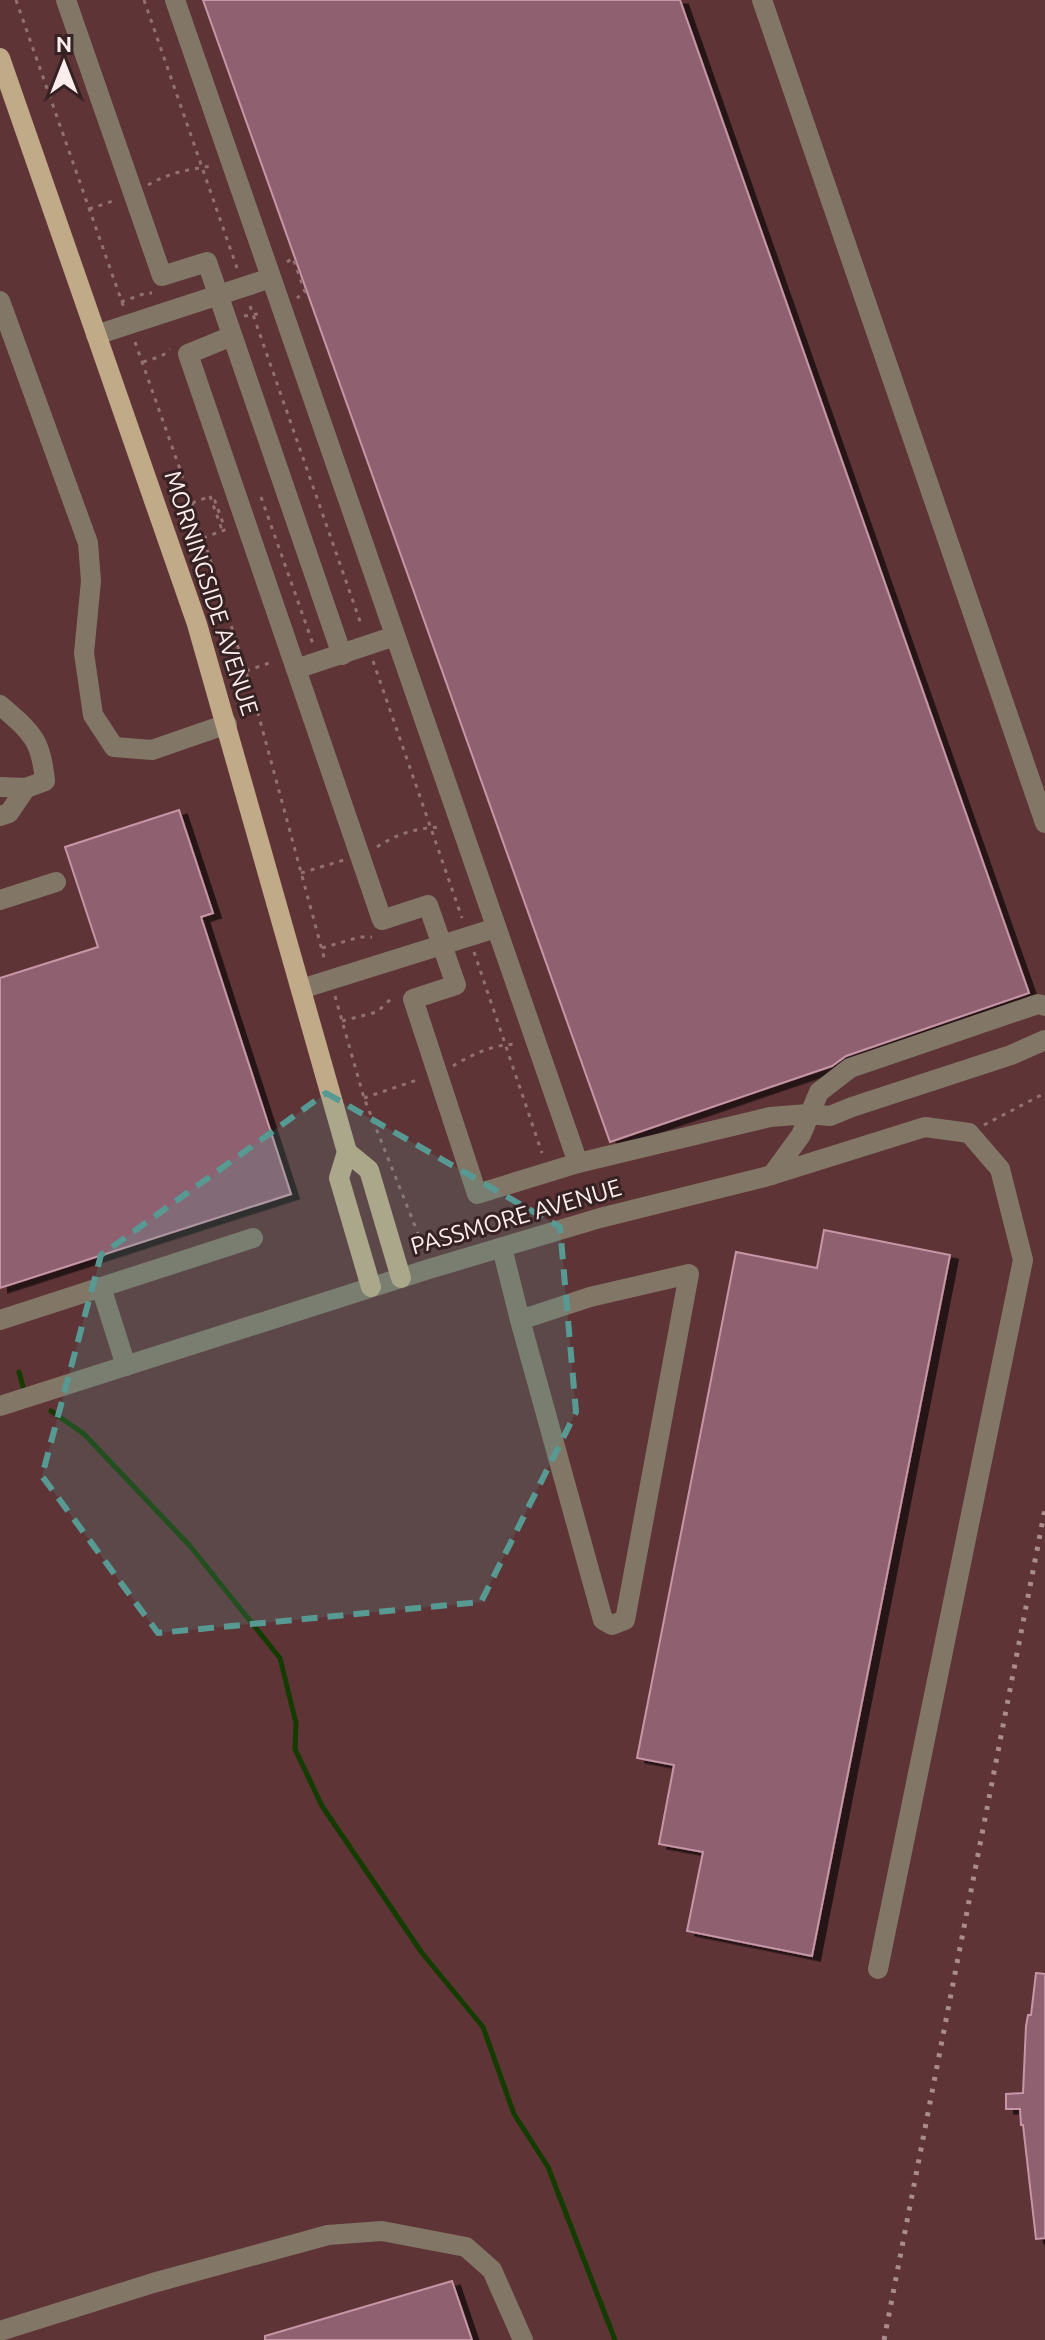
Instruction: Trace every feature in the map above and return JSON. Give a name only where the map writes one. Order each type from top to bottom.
[{"type":"main road","name":"MORNINGSIDE AVENUE","points":[[0,58],[197,624],[347,1152],[339,1178],[371,1287]]},
{"type":"main road","name":"MORNINGSIDE AVENUE","points":[[347,1152],[369,1170],[401,1278]]},
{"type":"street","points":[[66,0],[162,276],[207,262],[342,655]]},
{"type":"street","points":[[175,0],[578,1163]]},
{"type":"street","points":[[762,0],[1045,823]]},
{"type":"street","points":[[96,335],[271,278]]},
{"type":"street","points":[[0,301],[88,543],[91,581],[84,653],[93,715],[114,747],[152,750],[227,724]]},
{"type":"street","points":[[232,336],[188,354],[382,920],[428,905],[456,985],[413,999],[477,1194],[578,1163],[770,1117],[830,1116],[1011,1055],[1045,1040]]},
{"type":"street","points":[[296,669],[395,636]]},
{"type":"street","points":[[0,705],[32,733],[43,761],[45,781],[26,788],[0,787]]},
{"type":"street","points":[[0,816],[9,813],[26,788]]},
{"type":"street","points":[[0,900],[56,882]]},
{"type":"street","points":[[301,989],[496,928]]},
{"type":"street","points":[[772,1175],[801,1135],[819,1092],[850,1068],[1038,1004],[1045,1006]]},
{"type":"street","name":"PASSMORE AVENUE","points":[[0,1406],[371,1287],[600,1218],[772,1175],[925,1127],[969,1133]]},
{"type":"street","points":[[878,1969],[1023,1260],[1000,1169],[969,1133]]},
{"type":"street","points":[[0,1320],[253,1238]]},
{"type":"street","points":[[502,1248],[520,1320],[603,1620],[612,1625],[625,1620],[689,1274],[590,1297],[520,1320]]},
{"type":"street","points":[[101,1287],[126,1366]]},
{"type":"street","points":[[0,2331],[153,2283],[328,2235],[382,2231],[466,2247],[492,2270],[523,2340]]},
{"type":"path","points":[[16,0],[192,503],[252,691],[364,1098],[421,1241]]},
{"type":"path","points":[[144,0],[549,1172]]},
{"type":"path","points":[[89,209],[133,194],[164,176],[231,161]]},
{"type":"path","points":[[192,503],[218,494]]},
{"type":"path","points":[[261,497],[313,646]]},
{"type":"path","points":[[203,538],[230,527]]},
{"type":"path","points":[[301,873],[369,852],[392,837],[460,823]]},
{"type":"path","points":[[364,1098],[437,1074],[491,1048],[536,1040]]},
{"type":"path","points":[[969,1133],[1045,1093]]},
{"type":"highlighted area","points":[[326,1093],[560,1227],[576,1412],[481,1602],[158,1633],[42,1476],[101,1255]]},
{"type":"building","points":[[203,0],[680,0],[1029,993],[846,1056],[832,1066],[610,1142]]},
{"type":"building","points":[[179,810],[213,913],[201,917],[291,1194],[0,1288],[0,978],[98,947],[65,847]]},
{"type":"building","points":[[824,1230],[950,1255],[812,1956],[687,1931],[703,1852],[659,1844],[674,1765],[637,1758],[736,1252],[817,1268]]},
{"type":"building","points":[[1036,1973],[1045,1974],[1045,2238],[1036,2239],[1020,2109],[1006,2109],[1006,2094],[1023,2093],[1026,2026],[1028,2015],[1031,2015]]},
{"type":"building","points":[[452,2281],[472,2340],[265,2340],[265,2336]]},
{"type":"waterway","points":[[19,1372],[24,1390]]},
{"type":"waterway","points":[[51,1411],[84,1434],[190,1546],[280,1658],[296,1723],[295,1749],[322,1806],[422,1953],[483,2027],[514,2114],[548,2167],[615,2340]]},
{"type":"railway","points":[[884,2340],[1045,1509]]}]
